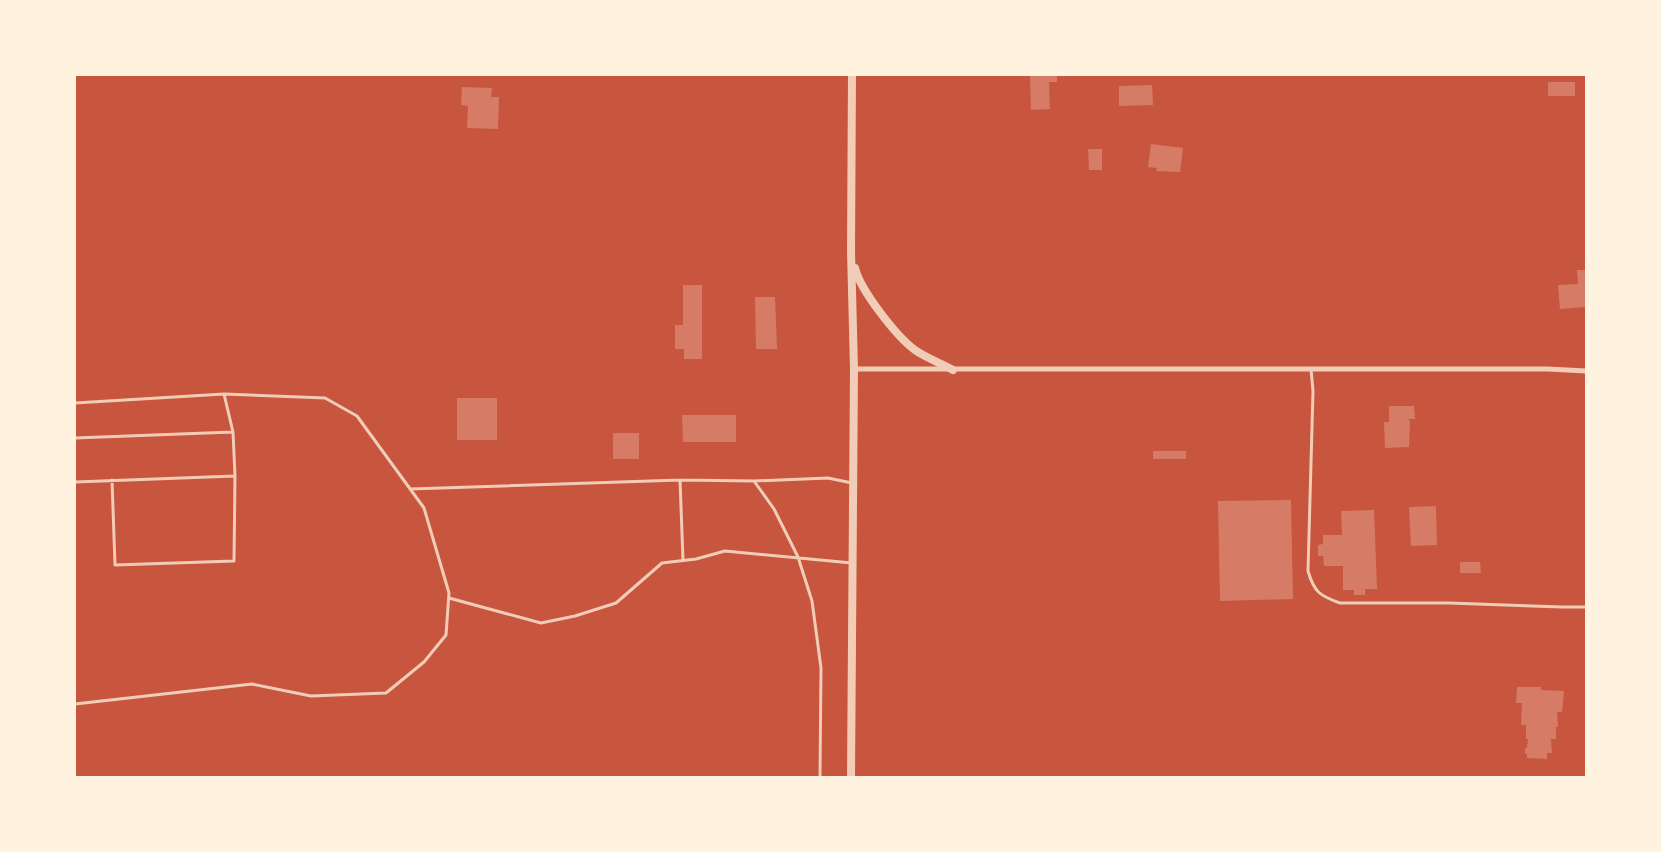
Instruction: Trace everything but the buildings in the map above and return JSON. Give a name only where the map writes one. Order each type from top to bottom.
[{"type":"street","points":[[850,777],[854,369],[851,251],[852,75]]},
{"type":"street","points":[[851,251],[857,277],[902,339],[916,351],[953,370]]},
{"type":"street","points":[[854,369],[1548,369],[1586,372]]},
{"type":"lane","points":[[1311,369],[1313,391],[1308,571],[1311,582],[1317,592],[1325,598],[1340,603],[1586,606]]},
{"type":"lane","points":[[75,403],[224,394],[325,398],[357,416],[424,508],[449,593],[446,635],[424,662],[386,693],[310,696],[252,684],[75,704]]},
{"type":"lane","points":[[112,480],[115,565],[234,561],[235,476],[233,432],[224,394]]},
{"type":"lane","points":[[75,438],[233,432]]},
{"type":"lane","points":[[75,482],[235,476]]},
{"type":"lane","points":[[410,489],[680,480],[754,481],[828,478],[853,483]]},
{"type":"lane","points":[[680,480],[683,560]]},
{"type":"lane","points":[[754,481],[774,509],[798,557],[812,601],[821,668],[820,777]]},
{"type":"lane","points":[[449,598],[541,623],[575,616],[616,603],[662,562],[696,560],[724,551],[852,562]]}]
